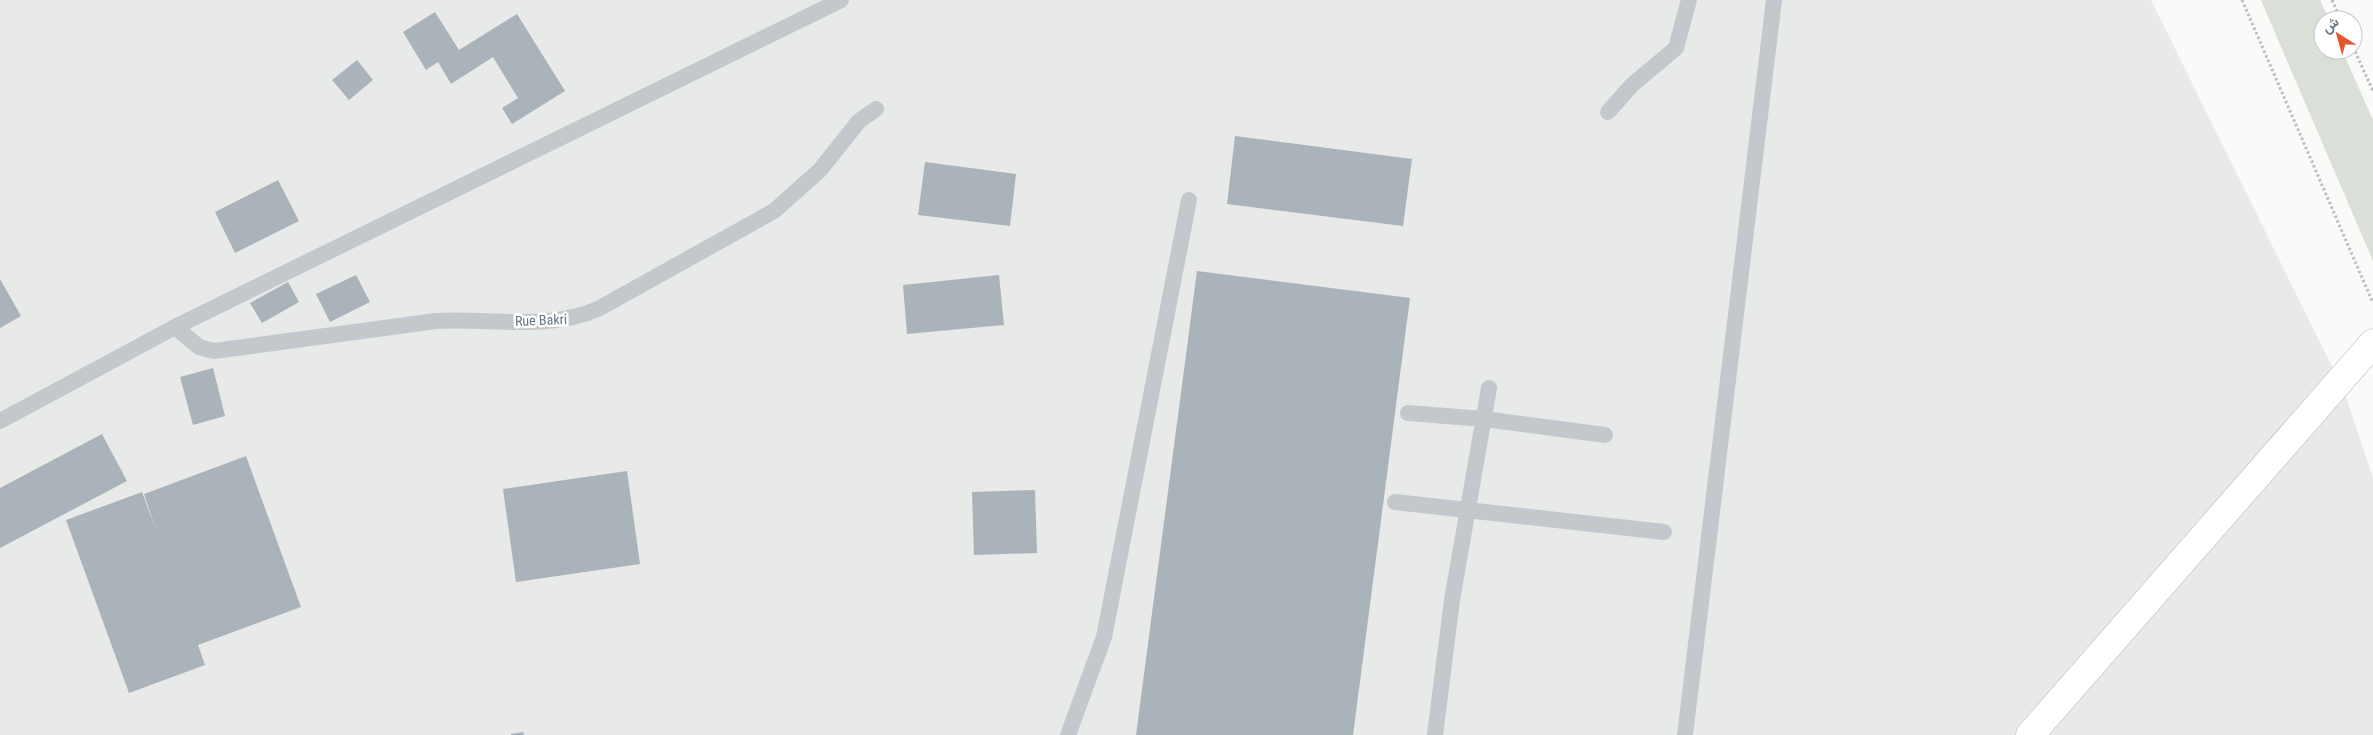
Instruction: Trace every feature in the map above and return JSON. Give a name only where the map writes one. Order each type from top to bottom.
[{"type":"main road","points":[[2030,735],[2373,343]]},
{"type":"lane","points":[[0,421],[175,327],[841,0]]},
{"type":"lane","points":[[1608,112],[1632,85],[1676,48],[1690,0]]},
{"type":"lane","points":[[1685,735],[1774,0]]},
{"type":"lane","name":"Rue Bakri","points":[[175,327],[199,347],[214,351],[436,321],[546,322],[581,316],[598,309],[774,210],[820,170],[859,121],[876,109]]},
{"type":"lane","points":[[1068,735],[1104,637],[1189,200]]},
{"type":"lane","points":[[1435,735],[1452,600],[1489,388]]},
{"type":"lane","points":[[1408,413],[1484,419],[1605,435]]},
{"type":"lane","points":[[1395,502],[1468,508],[1664,532]]},
{"type":"path","points":[[2242,0],[2373,303]]},
{"type":"path","points":[[2359,60],[2373,91]]},
{"type":"shaded area","points":[[0,0],[2151,0],[2344,391],[2373,478],[2373,735],[0,735]]},
{"type":"shaded area","points":[[2261,0],[2320,0],[2324,10],[2313,10],[2313,60],[2346,60],[2373,120],[2373,261]]},
{"type":"building","points":[[435,12],[459,50],[517,14],[565,91],[512,124],[502,108],[518,98],[493,57],[451,84],[438,62],[426,70],[403,32]]},
{"type":"building","points":[[357,60],[373,80],[349,100],[332,80]]},
{"type":"building","points":[[1235,136],[1412,159],[1403,226],[1227,204]]},
{"type":"building","points":[[925,162],[1016,174],[1010,226],[918,215]]},
{"type":"building","points":[[278,180],[299,221],[235,253],[215,212]]},
{"type":"building","points":[[1197,271],[1410,298],[1353,735],[1136,735]]},
{"type":"building","points":[[356,275],[370,302],[330,322],[316,294]]},
{"type":"building","points":[[999,275],[1004,325],[907,334],[903,285]]},
{"type":"building","points":[[0,279],[21,316],[0,328]]},
{"type":"building","points":[[288,282],[299,302],[262,323],[250,303]]},
{"type":"building","points":[[213,368],[225,416],[193,425],[180,377]]},
{"type":"building","points":[[102,434],[127,481],[0,548],[0,488]]},
{"type":"building","points":[[246,456],[301,607],[198,645],[205,665],[129,693],[66,520],[142,492],[156,530],[144,494]]},
{"type":"building","points":[[627,471],[640,564],[516,582],[503,489]]},
{"type":"building","points":[[1035,490],[1037,553],[974,555],[972,492]]},
{"type":"building","points":[[523,732],[524,735],[511,735],[511,734]]}]
